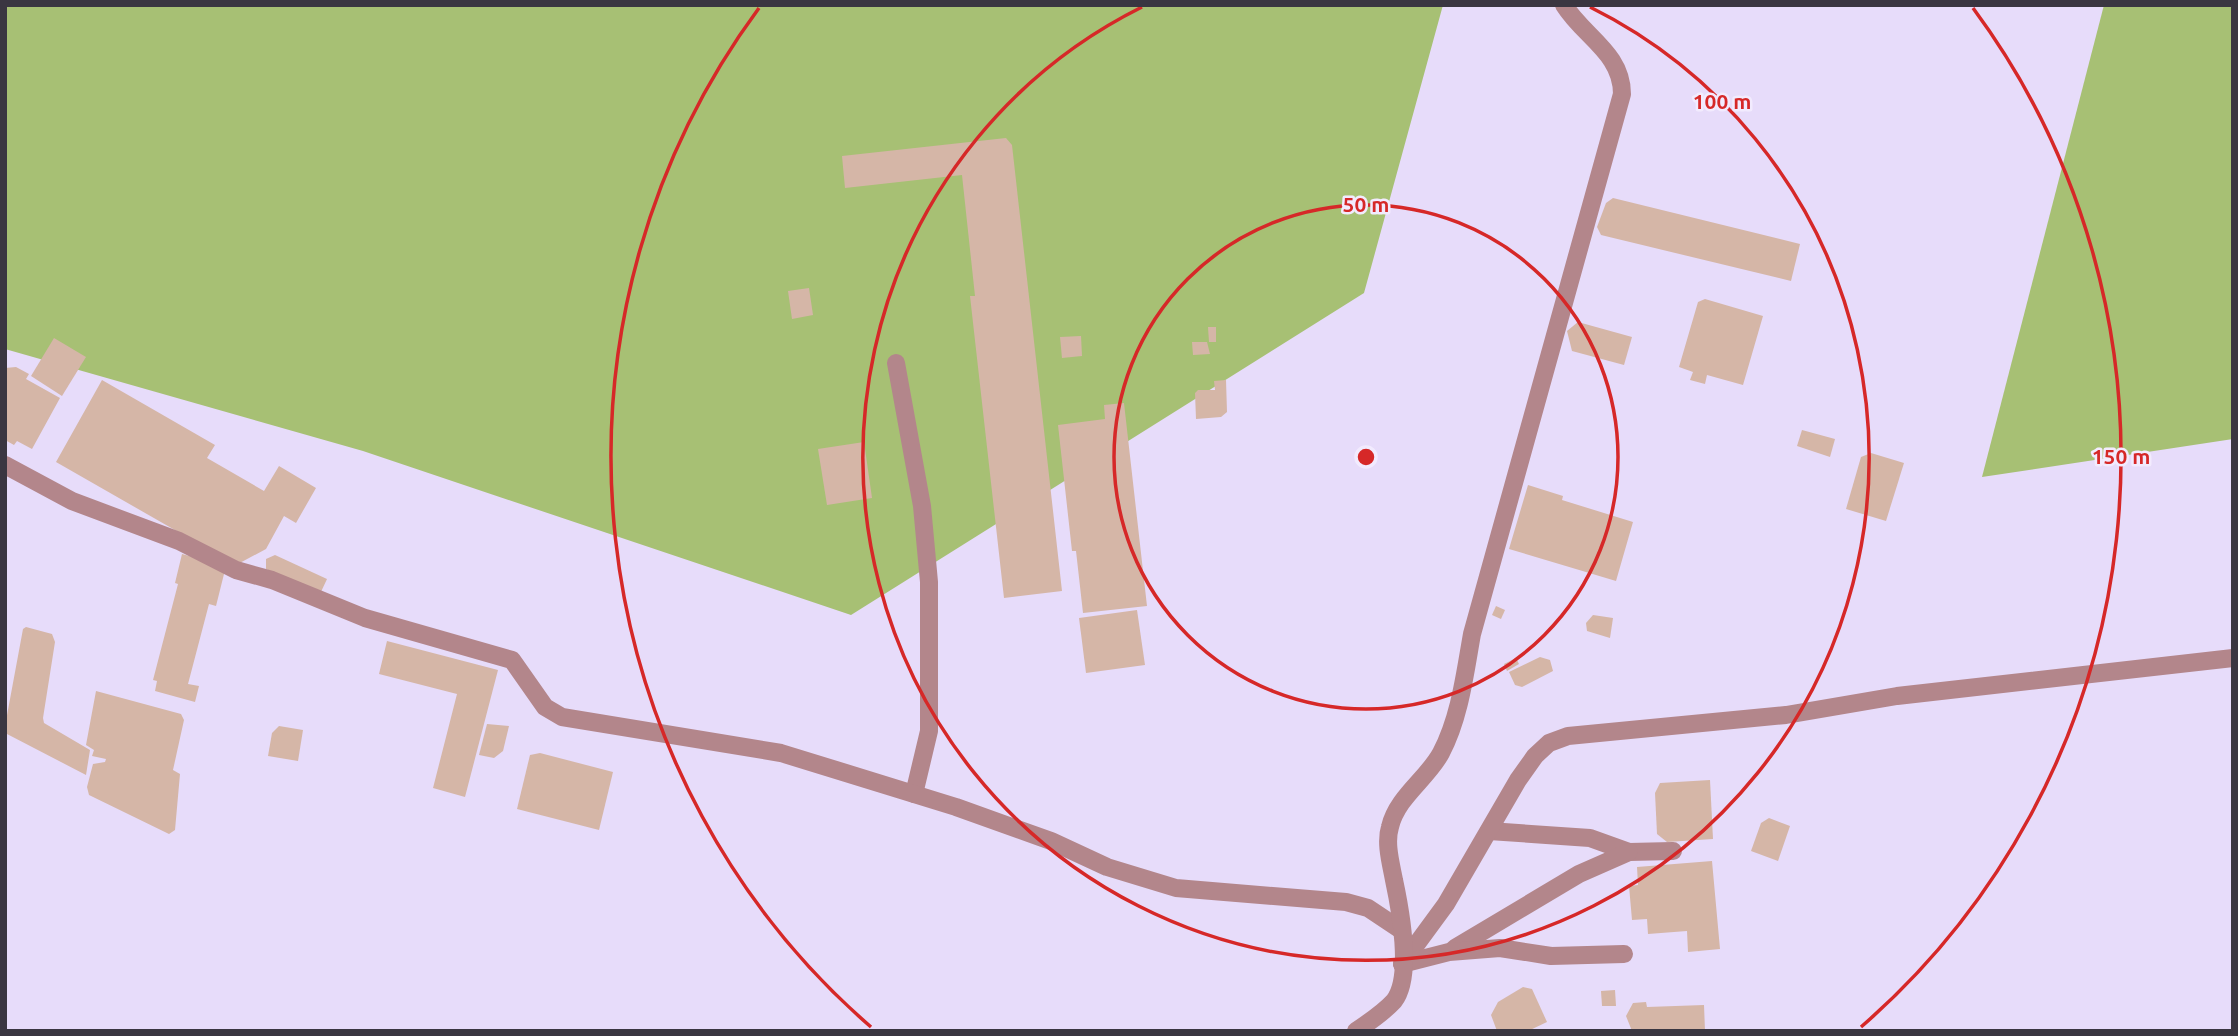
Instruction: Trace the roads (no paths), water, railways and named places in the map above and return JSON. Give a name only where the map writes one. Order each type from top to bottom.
[{"type":"street","points":[[1356,1031],[1393,1001],[1400,989],[1401,930],[1390,856],[1389,828],[1398,807],[1441,753],[1459,705],[1476,621],[1622,94],[1622,78],[1612,58],[1564,5]]},
{"type":"street","points":[[896,363],[922,506],[929,582],[929,731],[914,794]]},
{"type":"street","points":[[5,465],[72,501],[179,541],[236,570],[272,580],[365,618],[512,660],[545,707],[562,717],[781,753],[914,794],[1051,841],[1107,867],[1176,888],[1346,902],[1368,908],[1401,930]]},
{"type":"street","points":[[1402,964],[1446,904],[1535,756],[1549,743],[1568,736],[1786,715],[1897,696],[2233,658]]},
{"type":"street","points":[[1489,831],[1590,838],[1629,852],[1672,851]]},
{"type":"street","points":[[1449,952],[1579,874],[1629,852]]},
{"type":"street","points":[[1402,964],[1449,952],[1500,948],[1552,956],[1624,954]]}]
